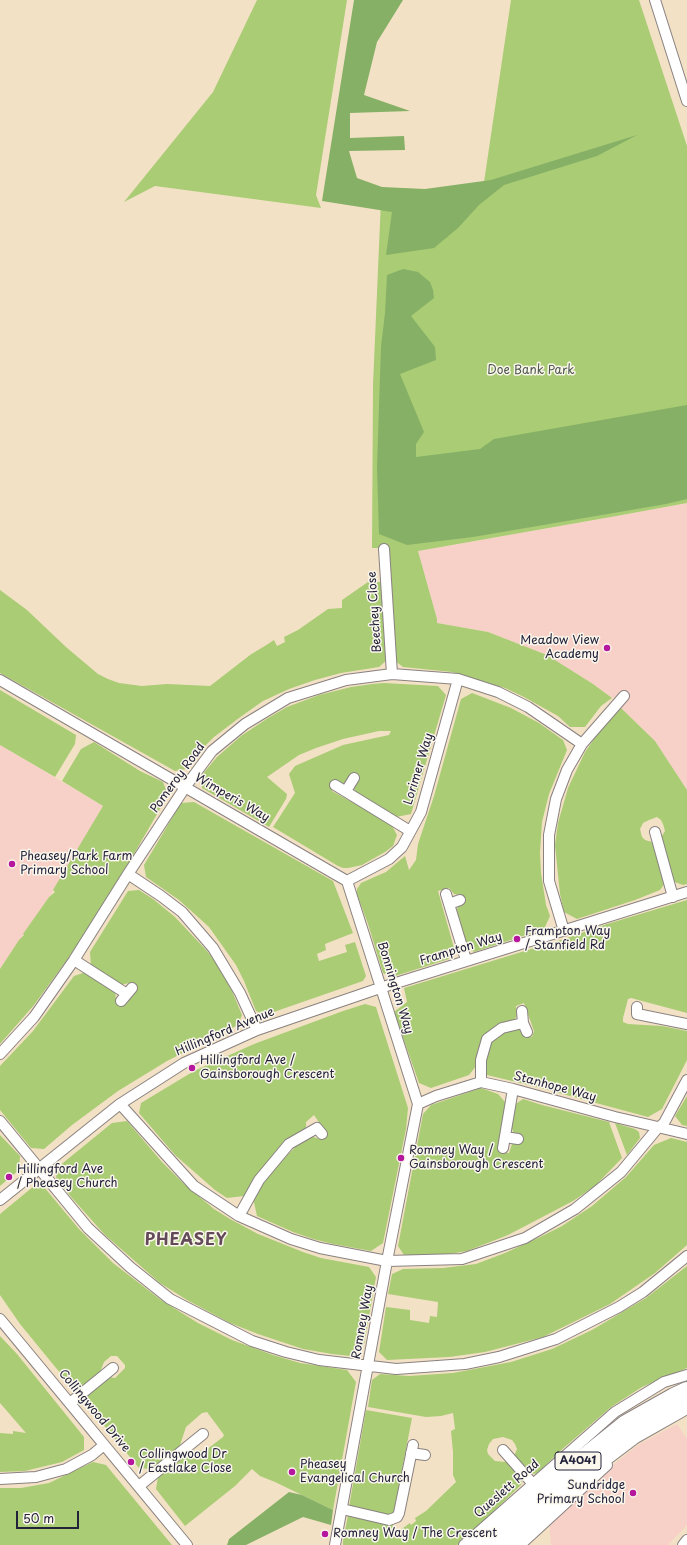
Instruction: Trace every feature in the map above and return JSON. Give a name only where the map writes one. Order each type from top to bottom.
[{"type":"highway","name":"A4041","points":[[480,1545],[511,1516],[626,1424],[687,1391]]},
{"type":"highway","name":"A4041","points":[[502,1545],[584,1472],[633,1435],[679,1408],[687,1405]]},
{"type":"street","points":[[655,0],[687,101]]},
{"type":"street","name":"Beechey Close","points":[[384,549],[392,674]]},
{"type":"street","name":"Pomeroy Road","points":[[0,1054],[34,1017],[74,960],[186,786],[212,751],[245,724],[288,698],[346,680],[392,674],[458,679],[498,692],[528,707],[582,744]]},
{"type":"street","name":"Lorimer Way","points":[[347,881],[389,859],[402,847],[421,812],[458,679]]},
{"type":"street","name":"Wimperis Way","points":[[0,680],[186,786],[347,881]]},
{"type":"street","points":[[564,931],[549,881],[549,835],[556,799],[567,770],[582,744],[622,698]]},
{"type":"street","points":[[346,791],[354,778]]},
{"type":"street","points":[[336,785],[410,831]]},
{"type":"street","points":[[655,832],[673,897]]},
{"type":"street","points":[[128,874],[182,912],[213,948],[240,993],[257,1030]]},
{"type":"street","name":"Bonnington Way","points":[[347,881],[418,1104]]},
{"type":"street","name":"Frampton Way","points":[[380,988],[687,892]]},
{"type":"street","points":[[446,894],[466,960]]},
{"type":"street","points":[[449,904],[460,900]]},
{"type":"street","points":[[74,960],[127,994]]},
{"type":"street","name":"Hillingford Avenue","points":[[0,1200],[120,1104],[184,1063],[257,1030],[380,988]]},
{"type":"street","points":[[482,1082],[481,1060],[487,1039],[502,1028],[525,1028],[522,1011]]},
{"type":"street","points":[[636,1013],[687,1024]]},
{"type":"street","points":[[120,1104],[194,1186],[239,1216],[291,1239],[320,1248],[387,1261],[462,1260],[525,1238],[576,1209],[629,1164],[656,1130],[661,1127],[687,1080]]},
{"type":"street","name":"Stanhope Way","points":[[418,1104],[436,1096],[482,1082],[615,1117],[687,1134]]},
{"type":"street","points":[[503,1148],[513,1089]]},
{"type":"street","name":"Romney Way","points":[[335,1545],[387,1261],[418,1104]]},
{"type":"street","points":[[0,1121],[88,1228],[130,1267],[170,1299],[252,1341],[286,1352],[319,1360],[396,1368],[464,1364],[499,1357],[532,1347],[569,1333],[619,1307],[643,1292],[687,1256]]},
{"type":"street","points":[[239,1216],[259,1180],[289,1144],[317,1127]]},
{"type":"street","points":[[505,1137],[518,1139]]},
{"type":"street","name":"Collingwood Drive","points":[[0,1316],[187,1545]]},
{"type":"street","name":"Collingwood Drive","points":[[0,1319],[11,1331]]},
{"type":"street","points":[[70,1403],[113,1368]]},
{"type":"street","name":"Queslett Road","points":[[464,1545],[615,1412],[664,1382],[687,1375]]},
{"type":"street","points":[[520,1545],[591,1478],[635,1442],[687,1415]]},
{"type":"street","points":[[138,1486],[203,1434]]},
{"type":"street","points":[[0,1479],[36,1477],[66,1469],[92,1454],[104,1444]]},
{"type":"street","points":[[342,1510],[390,1520],[397,1517],[412,1449],[425,1455]]},
{"type":"street","points":[[503,1450],[533,1484]]},
{"type":"street","points":[[683,1545],[687,1540]]},
{"type":"shaded area","name":"Meadow View Academy","points":[[687,503],[687,790],[655,741],[621,708],[627,700],[622,693],[612,698],[547,655],[488,632],[437,623],[418,551]]},
{"type":"shaded area","points":[[0,745],[103,806],[58,884],[0,969]]},
{"type":"shaded area","name":"Sundridge Primary School","points":[[677,1424],[687,1439],[687,1525],[668,1545],[551,1545],[549,1523],[594,1480],[638,1445]]},
{"type":"green space","points":[[257,0],[347,0],[316,195],[321,208],[155,186],[124,202],[213,92]]},
{"type":"green space","points":[[354,0],[403,0],[377,42],[364,95],[410,111],[350,113],[350,138],[404,136],[405,150],[349,151],[357,178],[382,187],[425,189],[491,180],[637,135],[597,156],[504,185],[479,205],[458,228],[434,248],[386,255],[392,212],[322,201]]},
{"type":"green space","name":"Doe Bank Park","points":[[511,0],[639,0],[687,146],[687,503],[418,551],[437,623],[488,632],[547,655],[612,698],[601,706],[585,727],[570,727],[558,716],[505,688],[452,672],[403,667],[394,660],[387,548],[372,548],[373,385],[381,200],[484,182]]},
{"type":"green space","points":[[403,269],[418,272],[430,282],[434,298],[411,316],[435,347],[436,360],[400,374],[424,432],[416,444],[416,457],[480,449],[494,439],[687,405],[687,499],[666,504],[473,537],[407,545],[379,534],[377,468],[381,346],[385,313],[387,275]]},
{"type":"green space","points":[[368,582],[380,582],[383,587],[387,660],[379,667],[341,673],[315,680],[289,689],[263,701],[214,737],[196,755],[186,769],[175,771],[0,673],[0,590],[27,610],[66,647],[98,674],[108,679],[119,683],[142,686],[167,684],[210,686],[250,655],[274,640],[277,646],[285,642],[284,637],[298,630],[328,609],[342,608],[342,600]]},
{"type":"green space","points":[[384,683],[438,686],[446,695],[411,814],[396,817],[356,794],[354,788],[359,778],[352,774],[345,785],[338,784],[332,787],[332,791],[391,824],[397,835],[393,846],[385,852],[362,865],[343,868],[273,827],[295,793],[289,774],[295,766],[343,745],[389,735],[391,731],[379,731],[343,739],[316,748],[299,755],[267,777],[287,794],[286,799],[269,827],[202,788],[201,776],[217,757],[241,736],[287,707],[319,695],[351,687]]},
{"type":"green space","points":[[0,690],[76,735],[75,744],[55,777],[0,745]]},
{"type":"green space","points":[[472,693],[511,708],[539,723],[563,740],[567,750],[549,794],[542,822],[540,853],[541,873],[546,905],[550,916],[544,929],[474,952],[463,945],[456,918],[457,909],[462,899],[461,895],[454,894],[449,888],[438,891],[454,948],[449,959],[392,977],[383,973],[357,894],[357,889],[361,883],[386,872],[405,856],[409,870],[416,860],[418,844],[434,796],[461,699]]},
{"type":"green space","points":[[621,708],[655,741],[687,790],[687,884],[683,885],[672,881],[660,839],[665,831],[661,820],[657,817],[643,823],[640,829],[642,837],[645,840],[652,842],[660,864],[665,883],[660,890],[577,919],[564,912],[560,894],[555,845],[558,823],[568,788],[585,752],[597,735]]},
{"type":"green space","points":[[94,742],[140,771],[163,782],[168,795],[131,859],[74,950],[34,1005],[0,1044],[0,969],[49,897],[55,892],[53,890],[103,806],[62,781],[81,749]]},
{"type":"green space","points":[[194,802],[333,881],[353,933],[325,944],[326,950],[317,954],[319,961],[347,952],[345,945],[355,942],[366,976],[363,981],[265,1015],[256,1011],[236,965],[209,927],[179,900],[146,877],[144,865],[181,803]]},
{"type":"green space","points":[[139,890],[153,899],[175,917],[215,961],[232,991],[242,1015],[238,1025],[167,1061],[118,1091],[72,1125],[44,1149],[31,1148],[0,1110],[0,1066],[33,1031],[74,976],[86,972],[115,991],[116,1000],[124,1006],[127,1003],[135,987],[129,983],[120,985],[91,966],[90,952],[128,891]]},
{"type":"green space","points":[[687,900],[687,1013],[631,998],[628,999],[623,1018],[623,1022],[628,1024],[662,1026],[687,1031],[687,1060],[662,1109],[648,1117],[487,1075],[484,1070],[485,1054],[491,1042],[501,1033],[520,1028],[524,1034],[532,1037],[534,1031],[524,1003],[516,1006],[517,1016],[514,1020],[493,1029],[482,1039],[477,1053],[477,1065],[469,1075],[431,1088],[419,1083],[394,1012],[407,1002],[404,988]]},
{"type":"green space","points":[[365,1004],[376,1007],[408,1108],[406,1129],[383,1243],[371,1251],[313,1239],[257,1216],[253,1198],[269,1174],[301,1141],[310,1136],[320,1139],[326,1133],[314,1115],[306,1122],[306,1129],[285,1143],[271,1157],[244,1196],[227,1198],[215,1190],[175,1155],[139,1113],[141,1103],[194,1071],[254,1044]]},
{"type":"green space","points":[[481,1088],[498,1094],[505,1102],[499,1152],[509,1153],[512,1144],[519,1143],[520,1134],[514,1134],[511,1126],[514,1105],[523,1099],[609,1122],[622,1158],[595,1186],[573,1201],[508,1235],[467,1251],[443,1255],[404,1255],[398,1246],[423,1114],[431,1105]]},
{"type":"green space","points":[[687,1096],[687,1126],[682,1125],[675,1116]]},
{"type":"green space","points":[[127,1121],[162,1162],[183,1183],[214,1209],[230,1219],[258,1234],[303,1252],[321,1258],[369,1267],[376,1277],[364,1345],[350,1356],[332,1354],[303,1349],[230,1323],[187,1300],[160,1283],[105,1235],[56,1178],[58,1167],[112,1123]]},
{"type":"green space","points":[[615,1123],[635,1129],[639,1132],[640,1138],[627,1155]]},
{"type":"green space","points":[[0,1135],[20,1156],[19,1170],[0,1186]]},
{"type":"green space","points":[[671,1138],[687,1142],[687,1245],[655,1273],[610,1304],[543,1337],[485,1352],[449,1357],[387,1360],[379,1352],[386,1307],[410,1310],[410,1320],[429,1323],[430,1316],[437,1317],[438,1302],[388,1294],[392,1274],[403,1269],[443,1268],[476,1264],[540,1237],[562,1226],[592,1206],[626,1177],[654,1145]]},
{"type":"green space","points":[[34,1186],[44,1187],[79,1229],[113,1263],[161,1300],[198,1323],[232,1340],[273,1355],[300,1363],[347,1370],[356,1382],[333,1510],[260,1476],[252,1469],[235,1486],[185,1526],[156,1489],[158,1477],[193,1451],[206,1450],[223,1437],[224,1435],[207,1412],[202,1413],[186,1427],[179,1448],[151,1469],[139,1468],[88,1406],[88,1392],[109,1377],[115,1378],[125,1368],[125,1365],[117,1356],[111,1356],[104,1362],[100,1372],[83,1386],[70,1385],[20,1324],[0,1295],[0,1214]]},
{"type":"green space","points":[[687,1266],[687,1368],[642,1387],[611,1407],[535,1474],[525,1470],[514,1456],[517,1449],[512,1440],[503,1437],[493,1439],[487,1450],[488,1454],[495,1461],[505,1462],[507,1460],[522,1478],[521,1485],[457,1545],[343,1545],[348,1515],[393,1524],[392,1536],[410,1523],[411,1525],[416,1521],[415,1518],[426,1511],[456,1482],[453,1475],[451,1431],[455,1429],[453,1413],[441,1416],[426,1417],[368,1407],[372,1380],[380,1374],[409,1376],[453,1373],[511,1362],[552,1349],[592,1330],[646,1298]]},
{"type":"green space","points":[[0,1336],[17,1354],[84,1437],[84,1450],[62,1462],[25,1471],[0,1472],[0,1433],[13,1434],[13,1431],[26,1433],[0,1403]]},
{"type":"green space","points":[[366,1410],[412,1418],[393,1516],[349,1507]]},
{"type":"green space","points":[[93,1462],[106,1465],[172,1545],[0,1545],[0,1488],[21,1488],[49,1483]]},
{"type":"green space","points":[[289,1492],[302,1495],[333,1510],[331,1525],[303,1517],[246,1545],[227,1545],[229,1539]]},
{"type":"place","name":"Meadow View Academy","points":[[607,648]]},
{"type":"place","name":"Pheasey/Park Farm Primary School","points":[[12,864]]},
{"type":"place","name":"Frampton Way / Stanfield Rd","points":[[517,939]]},
{"type":"place","name":"Hillingford Ave / Gainsborough Crescent","points":[[192,1068]]},
{"type":"place","name":"Romney Way / Gainsborough Crescent","points":[[401,1158]]},
{"type":"place","name":"Hillingford Ave / Pheasey Church","points":[[9,1177]]},
{"type":"place","name":"Collingwood Dr / Eastlake Close","points":[[131,1462]]},
{"type":"place","name":"Pheasey Evangelical Church","points":[[292,1472]]},
{"type":"place","name":"Sundridge Primary School","points":[[633,1493]]},
{"type":"place","name":"Romney Way / The Crescent","points":[[325,1534]]},
{"type":"district","name":"PHEASEY","points":[[186,1241]]}]
